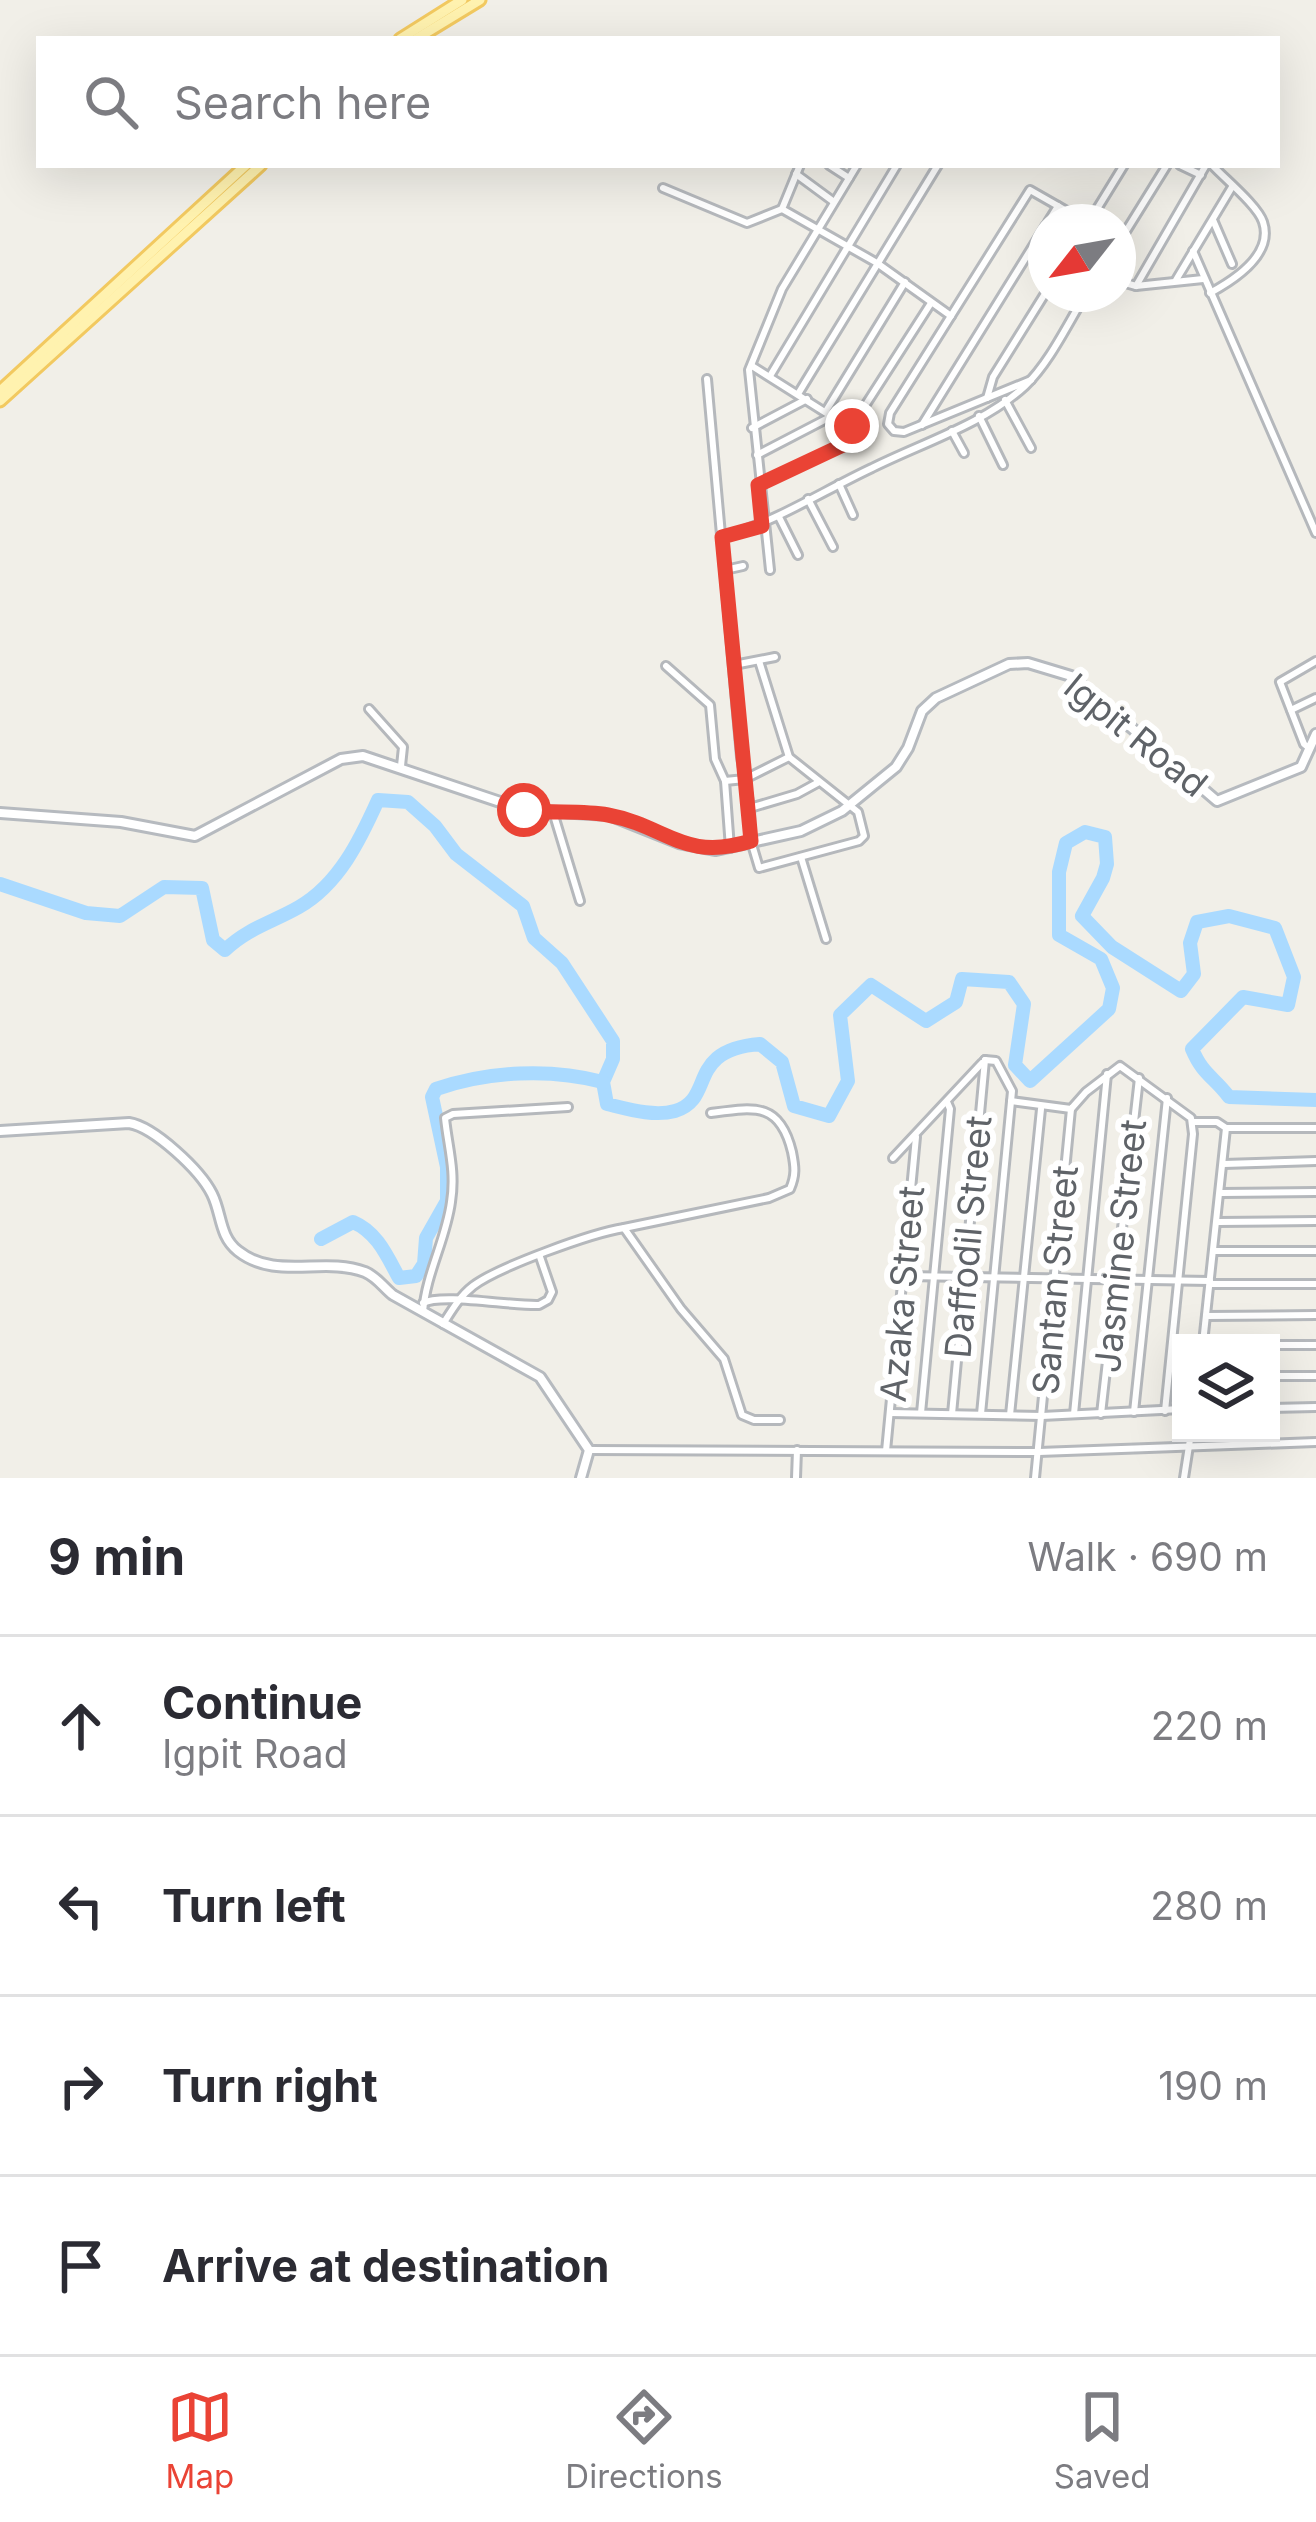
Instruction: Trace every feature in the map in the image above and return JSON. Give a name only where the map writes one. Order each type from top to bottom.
[{"type":"main road","points":[[405,36],[462,0]]},
{"type":"main road","points":[[421,36],[481,0]]},
{"type":"main road","points":[[0,391],[243,168]]},
{"type":"main road","points":[[0,401],[258,168]]},
{"type":"street","points":[[663,188],[747,223],[782,209],[799,168]]},
{"type":"street","points":[[834,168],[849,178]]},
{"type":"street","points":[[770,570],[748,376],[782,289],[855,168]]},
{"type":"street","points":[[770,376],[895,168]]},
{"type":"street","points":[[798,394],[936,168]]},
{"type":"street","points":[[1099,204],[1122,168]]},
{"type":"street","points":[[1136,215],[1165,168]]},
{"type":"street","points":[[1186,168],[1201,176]]},
{"type":"street","points":[[1136,286],[1207,168]]},
{"type":"street","points":[[1210,292],[1255,259],[1265,230],[1258,213],[1212,168]]},
{"type":"street","points":[[796,175],[834,202]]},
{"type":"street","points":[[1176,280],[1232,187]]},
{"type":"street","points":[[1031,380],[922,425],[898,432],[890,428],[888,420],[1030,190],[1054,204]]},
{"type":"street","points":[[782,209],[877,263],[951,316]]},
{"type":"street","points":[[1213,220],[1232,264]]},
{"type":"street","points":[[1193,251],[1316,533]]},
{"type":"street","points":[[922,425],[1028,255]]},
{"type":"street","points":[[1136,286],[1204,279]]},
{"type":"street","points":[[755,456],[830,413],[904,282]]},
{"type":"street","points":[[852,426],[932,302]]},
{"type":"street","points":[[988,398],[993,377],[1034,312]]},
{"type":"street","points":[[722,537],[762,526],[980,416],[1031,380],[1074,312]]},
{"type":"street","points":[[752,366],[852,426],[860,437],[758,485]]},
{"type":"street","points":[[707,379],[751,841],[759,868],[862,840],[861,815],[790,757],[759,661]]},
{"type":"street","points":[[752,428],[807,399]]},
{"type":"street","points":[[1005,400],[1031,448]]},
{"type":"street","points":[[980,416],[1004,465]]},
{"type":"street","points":[[952,431],[964,454]]},
{"type":"street","points":[[838,484],[853,515]]},
{"type":"street","points":[[808,499],[832,547]]},
{"type":"street","points":[[779,517],[798,555]]},
{"type":"street","points":[[725,570],[742,566]]},
{"type":"street","points":[[734,665],[776,656]]},
{"type":"street","points":[[1316,662],[1280,682],[1309,748],[1316,734]]},
{"type":"street","name":"Igpit Road","points":[[0,813],[109,820],[195,836],[351,755],[401,766],[517,808],[609,815],[679,843],[730,848],[801,831],[851,805],[896,767],[927,704],[1010,664],[1028,663],[1071,676],[1217,801],[1297,770],[1309,748]]},
{"type":"street","points":[[666,666],[710,705],[730,848]]},
{"type":"street","points":[[1292,710],[1316,698]]},
{"type":"street","points":[[368,709],[403,747],[401,766]]},
{"type":"street","points":[[724,781],[745,779],[790,757]]},
{"type":"street","points":[[750,808],[797,794],[821,781]]},
{"type":"street","points":[[553,812],[580,901]]},
{"type":"street","points":[[801,857],[826,939]]},
{"type":"street","points":[[893,1158],[985,1060],[993,1059],[1010,1081],[1011,1101],[981,1414]]},
{"type":"street","name":"Daffodil Street","points":[[952,1414],[985,1060]]},
{"type":"street","points":[[1011,1101],[1071,1109],[1120,1066],[1167,1098],[1193,1124],[1316,1128]]},
{"type":"street","points":[[1074,1414],[1107,1074]]},
{"type":"street","name":"Jasmine Street","points":[[1101,1414],[1138,1078]]},
{"type":"street","points":[[1134,1412],[1167,1098]]},
{"type":"street","points":[[921,1413],[947,1102]]},
{"type":"street","points":[[1010,1415],[1041,1107]]},
{"type":"street","points":[[423,1307],[451,1204],[454,1159],[445,1118],[568,1108]]},
{"type":"street","points":[[443,1324],[459,1300],[481,1281],[585,1237],[790,1190],[796,1171],[781,1121],[749,1108],[711,1113]]},
{"type":"street","name":"Santan Street","points":[[1035,1478],[1071,1109]]},
{"type":"street","points":[[0,1131],[139,1124],[155,1133],[207,1185],[228,1242],[246,1257],[273,1267],[361,1270],[443,1324],[540,1377],[589,1450],[581,1478]]},
{"type":"street","points":[[1165,1411],[1193,1124]]},
{"type":"street","points":[[1204,1334],[1226,1128]]},
{"type":"street","name":"Azaka Street","points":[[886,1450],[916,1137]]},
{"type":"street","points":[[1224,1163],[1316,1161]]},
{"type":"street","points":[[1221,1193],[1316,1192]]},
{"type":"street","points":[[1218,1222],[1316,1221]]},
{"type":"street","points":[[624,1228],[681,1309],[724,1359],[742,1414],[754,1420],[780,1420]]},
{"type":"street","points":[[1214,1251],[1316,1251]]},
{"type":"street","points":[[423,1307],[439,1297],[525,1305],[548,1300],[552,1292],[540,1257]]},
{"type":"street","points":[[904,1276],[1316,1284]]},
{"type":"street","points":[[1206,1316],[1316,1315]]},
{"type":"street","points":[[1280,1345],[1316,1345]]},
{"type":"street","points":[[1280,1376],[1316,1376]]},
{"type":"street","points":[[1280,1408],[1316,1407]]},
{"type":"street","points":[[890,1412],[1042,1416],[1172,1410]]},
{"type":"street","points":[[1184,1478],[1190,1442]]},
{"type":"street","points":[[589,1450],[1039,1451],[1316,1442]]},
{"type":"street","points":[[796,1478],[797,1450]]},
{"type":"waterway","points":[[0,884],[86,913],[120,916],[164,887],[202,888],[213,940],[225,950],[326,886],[356,845],[378,800],[408,802],[456,854],[523,906],[534,938],[562,963],[613,1041],[613,1059],[603,1082],[607,1104],[650,1113],[675,1111],[695,1096],[721,1055],[760,1044],[782,1062],[794,1106],[829,1116],[848,1081],[840,1015],[871,985],[926,1021],[956,1002],[962,979],[1009,982],[1024,1004],[1015,1065],[1030,1081],[1109,1009],[1113,988],[1101,959],[1059,935],[1059,872],[1066,843],[1085,832],[1105,837],[1107,864],[1082,916],[1112,947],[1181,991],[1194,974],[1190,943],[1197,922],[1229,916],[1275,928],[1294,977],[1288,1005],[1243,997],[1192,1049],[1229,1097],[1316,1100]]},
{"type":"waterway","points":[[321,1239],[353,1222],[375,1238],[399,1278],[416,1276],[424,1264],[426,1238],[447,1201],[447,1167],[432,1097],[436,1089],[477,1078],[520,1074],[603,1082]]},
{"type":"route","points":[[524,810],[609,815],[706,849],[751,841],[722,537],[762,526],[758,485],[860,437],[852,426]]}]
